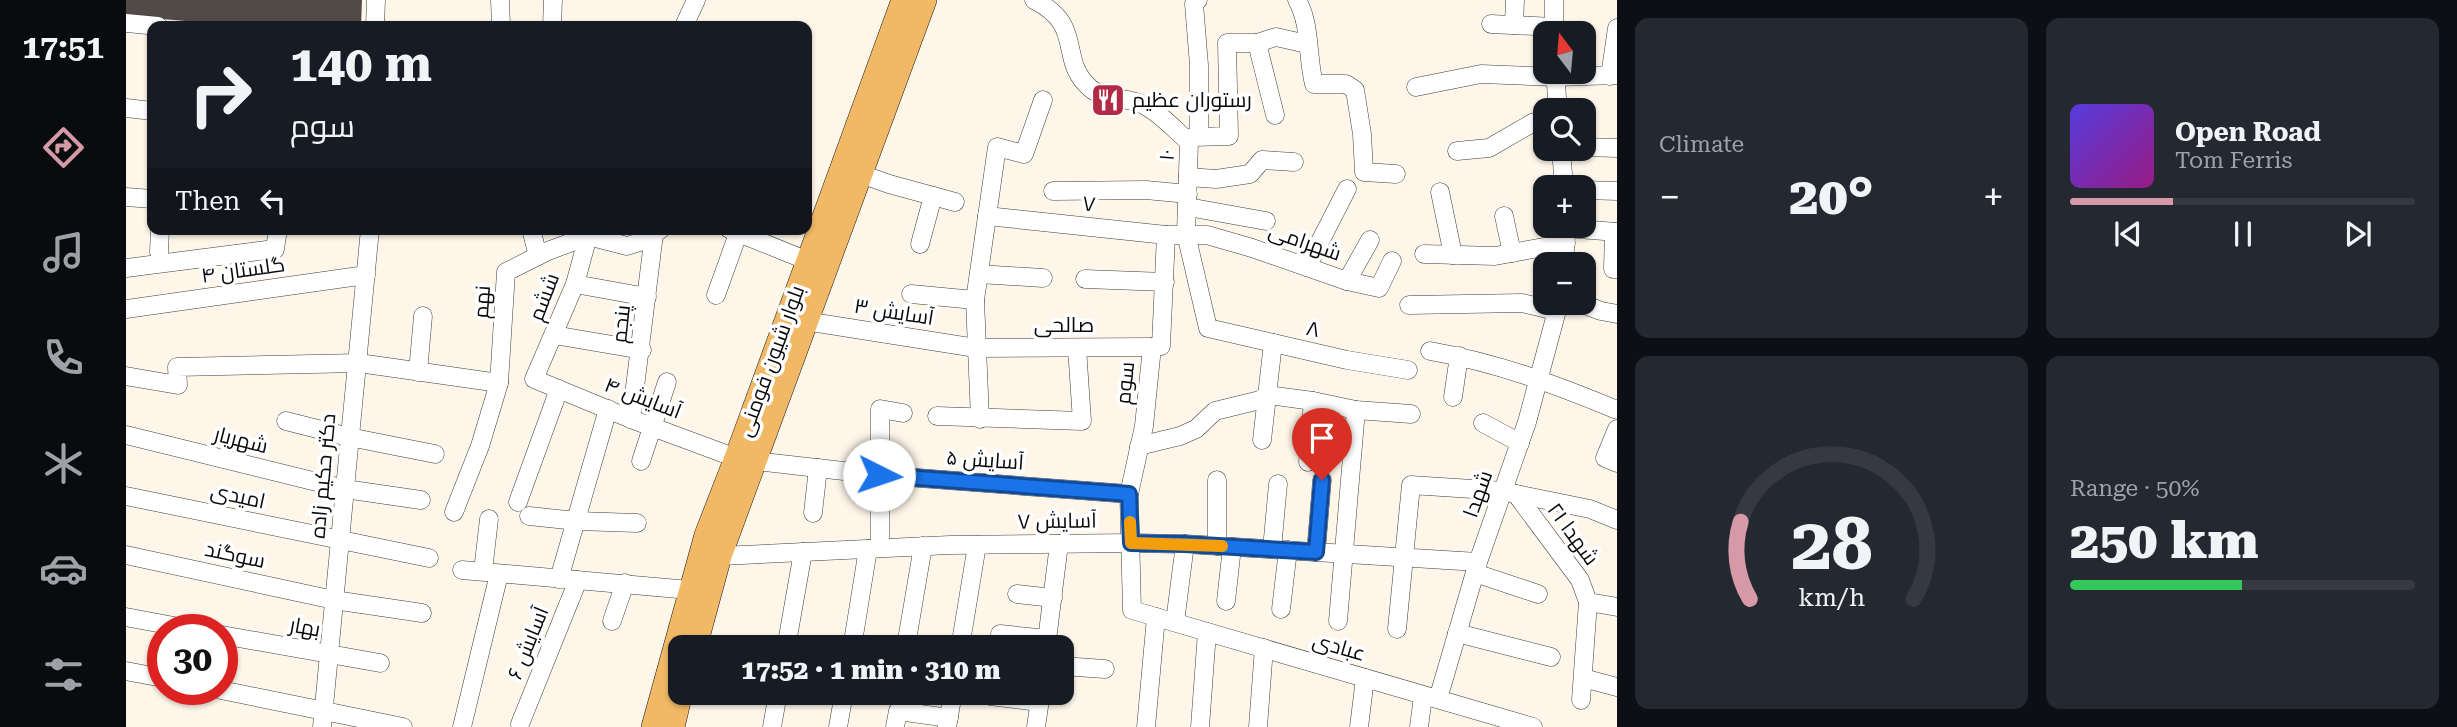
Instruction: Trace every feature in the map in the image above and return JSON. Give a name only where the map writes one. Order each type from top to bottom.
[{"type":"main road","name":"بلوار شیون فومنی","points":[[699,635],[746,460],[808,261],[903,0]]},
{"type":"main road","name":"بلوار شیون فومنی","points":[[681,635],[706,535],[746,460],[805,321],[925,0]]},
{"type":"main road","name":"بلوار شیون فومنی","points":[[653,727],[668,683]]},
{"type":"main road","points":[[673,727],[678,705]]},
{"type":"street","points":[[375,21],[376,0]]},
{"type":"street","points":[[500,0],[501,21]]},
{"type":"street","points":[[552,0],[552,21]]},
{"type":"street","points":[[686,21],[696,0]]},
{"type":"street","points":[[1034,0],[1058,16],[1068,33],[1077,71],[1091,90],[1140,104],[1191,140],[1228,136],[1227,43],[1257,43],[1276,37],[1307,44]]},
{"type":"street","name":"۱۰","points":[[1198,0],[1194,4],[1199,65],[1199,132],[1191,140],[1186,234],[1208,328]]},
{"type":"street","points":[[1297,0],[1304,12],[1309,64],[1314,84],[1346,84],[1354,90],[1362,134],[1364,172],[1396,174]]},
{"type":"street","points":[[1514,25],[1515,0]]},
{"type":"street","points":[[1554,0],[1554,21]]},
{"type":"street","points":[[126,23],[147,25]]},
{"type":"street","points":[[1491,24],[1533,27]]},
{"type":"street","points":[[1596,75],[1614,76],[1617,28]]},
{"type":"street","points":[[1257,43],[1275,115]]},
{"type":"street","points":[[1416,87],[1481,74],[1533,74]]},
{"type":"street","points":[[980,419],[975,300],[997,147],[1024,153],[1043,100]]},
{"type":"street","points":[[126,108],[147,110]]},
{"type":"street","points":[[1457,151],[1489,148],[1533,123]]},
{"type":"street","points":[[1596,147],[1617,148]]},
{"type":"street","points":[[1188,193],[1216,179],[1250,174],[1262,160],[1294,162]]},
{"type":"street","points":[[861,174],[955,202]]},
{"type":"street","points":[[1307,267],[1347,189]]},
{"type":"street","points":[[1596,190],[1617,191]]},
{"type":"street","points":[[1053,191],[1188,193],[1266,221]]},
{"type":"street","points":[[1440,192],[1453,255]]},
{"type":"street","points":[[920,244],[933,196]]},
{"type":"street","points":[[126,197],[147,199]]},
{"type":"street","name":"۷","points":[[987,216],[1186,234]]},
{"type":"street","points":[[1504,216],[1512,253]]},
{"type":"street","points":[[1596,232],[1616,232],[1613,269],[1617,269]]},
{"type":"street","name":"سوم","points":[[1132,610],[1129,494],[1139,446],[1152,347],[1161,346],[1166,234]]},
{"type":"street","name":"شهرامی","points":[[1186,234],[1207,235],[1241,244],[1348,281],[1379,288],[1392,261]]},
{"type":"street","points":[[159,252],[160,235]]},
{"type":"street","points":[[126,268],[275,249],[277,235]]},
{"type":"street","name":"دکتر حکیم زاده","points":[[323,718],[369,235]]},
{"type":"street","points":[[533,235],[538,256]]},
{"type":"street","name":"نهم","points":[[499,383],[506,272],[585,235]]},
{"type":"street","name":"ششم","points":[[534,379],[575,284],[588,235]]},
{"type":"street","points":[[595,235],[627,246],[652,235]]},
{"type":"street","name":"پنجم","points":[[631,419],[657,235]]},
{"type":"street","points":[[716,295],[733,235]]},
{"type":"street","points":[[746,235],[808,261]]},
{"type":"street","points":[[1424,254],[1495,257],[1551,238]]},
{"type":"street","points":[[1348,281],[1370,240]]},
{"type":"street","points":[[979,274],[1043,278]]},
{"type":"street","name":"گلستان ۴","points":[[126,309],[366,275]]},
{"type":"street","points":[[1085,279],[1165,282]]},
{"type":"street","points":[[575,284],[648,297]]},
{"type":"street","points":[[911,294],[975,300]]},
{"type":"street","points":[[1409,305],[1533,304]]},
{"type":"street","points":[[1596,309],[1617,314]]},
{"type":"street","name":"شهدا","points":[[1419,727],[1457,633],[1476,568],[1510,492],[1520,443],[1556,315]]},
{"type":"street","points":[[418,372],[423,316]]},
{"type":"street","name":"آسایش ۳","points":[[805,321],[976,348]]},
{"type":"street","name":"۸","points":[[1208,328],[1347,360],[1408,370]]},
{"type":"street","points":[[554,335],[642,350]]},
{"type":"street","points":[[1262,440],[1273,343]]},
{"type":"street","name":"صالحی","points":[[976,348],[1152,347]]},
{"type":"street","points":[[937,416],[1082,421],[1077,348]]},
{"type":"street","points":[[1430,351],[1459,356],[1539,378],[1617,410]]},
{"type":"street","points":[[1452,397],[1459,356]]},
{"type":"street","points":[[126,376],[178,385],[177,367],[359,363],[499,383],[480,446],[454,512]]},
{"type":"street","name":"آسایش ۴","points":[[534,379],[631,419],[746,460]]},
{"type":"street","points":[[641,461],[667,382]]},
{"type":"street","points":[[517,502],[559,389]]},
{"type":"street","points":[[1139,446],[1180,436],[1196,429],[1215,411],[1260,400],[1268,395],[1356,410],[1412,414]]},
{"type":"street","points":[[1308,462],[1313,401]]},
{"type":"street","points":[[559,579],[608,409]]},
{"type":"street","points":[[855,635],[874,549],[880,409],[903,413]]},
{"type":"street","points":[[1338,621],[1346,554],[1356,410]]},
{"type":"street","points":[[286,421],[435,454]]},
{"type":"street","points":[[1483,424],[1520,443]]},
{"type":"street","points":[[1617,429],[1605,458],[1617,463]]},
{"type":"street","name":"شهریار","points":[[126,435],[345,489],[421,500]]},
{"type":"street","name":"آسایش ۵","points":[[746,460],[879,475],[1129,494]]},
{"type":"street","points":[[813,513],[818,468]]},
{"type":"street","points":[[1217,480],[1225,546],[1226,601]]},
{"type":"street","points":[[1316,552],[1322,480]]},
{"type":"street","points":[[1278,484],[1281,608]]},
{"type":"street","points":[[1397,629],[1412,485],[1510,492],[1590,509],[1617,520]]},
{"type":"street","name":"شهدا ۲۱","points":[[1510,492],[1580,580],[1588,602],[1581,700]]},
{"type":"street","name":"امیدی","points":[[126,496],[429,558]]},
{"type":"street","points":[[529,516],[637,523]]},
{"type":"street","points":[[462,727],[491,573],[489,519]]},
{"type":"street","points":[[1048,635],[1059,544]]},
{"type":"street","points":[[1175,622],[1185,544]]},
{"type":"street","name":"آسایش ۷","points":[[720,556],[923,546],[1185,544],[1404,558],[1476,568],[1538,594]]},
{"type":"street","points":[[962,635],[977,545]]},
{"type":"street","points":[[908,635],[923,546]]},
{"type":"street","points":[[788,635],[803,552]]},
{"type":"street","name":"سوگند","points":[[126,555],[334,600],[422,612]]},
{"type":"street","name":"آسایش ۶","points":[[462,570],[690,590]]},
{"type":"street","name":"آسایش ۶","points":[[520,724],[578,580]]},
{"type":"street","points":[[612,621],[625,583]]},
{"type":"street","points":[[1017,594],[1052,598]]},
{"type":"street","points":[[1588,602],[1617,607]]},
{"type":"street","name":"عبادی","points":[[1132,610],[1431,697],[1479,719],[1533,727]]},
{"type":"street","points":[[126,617],[147,621]]},
{"type":"street","points":[[1146,727],[1156,617]]},
{"type":"street","points":[[1200,727],[1207,632]]},
{"type":"street","points":[[1457,633],[1551,657]]},
{"type":"street","points":[[1000,634],[1005,635]]},
{"type":"street","name":"بهار","points":[[238,638],[380,663]]},
{"type":"street","points":[[1258,727],[1264,648]]},
{"type":"street","points":[[1074,667],[1105,669]]},
{"type":"street","points":[[126,671],[147,675]]},
{"type":"street","points":[[1359,727],[1365,678]]},
{"type":"street","points":[[1583,678],[1617,687]]},
{"type":"street","points":[[238,695],[323,718],[403,727]]},
{"type":"street","points":[[772,727],[776,705]]},
{"type":"street","points":[[838,727],[842,705]]},
{"type":"street","points":[[1036,727],[1039,705]]},
{"type":"street","points":[[895,727],[898,711],[948,722]]},
{"type":"building","points":[[126,0],[362,0],[361,21],[186,21],[126,16]]},
{"type":"slow traffic","points":[[1130,522],[1131,543],[1222,546]]},
{"type":"place","name":"رستوران عظیم","points":[[1108,100]]},
{"type":"route","points":[[879,475],[1129,494],[1131,543],[1316,552],[1322,480]]}]
